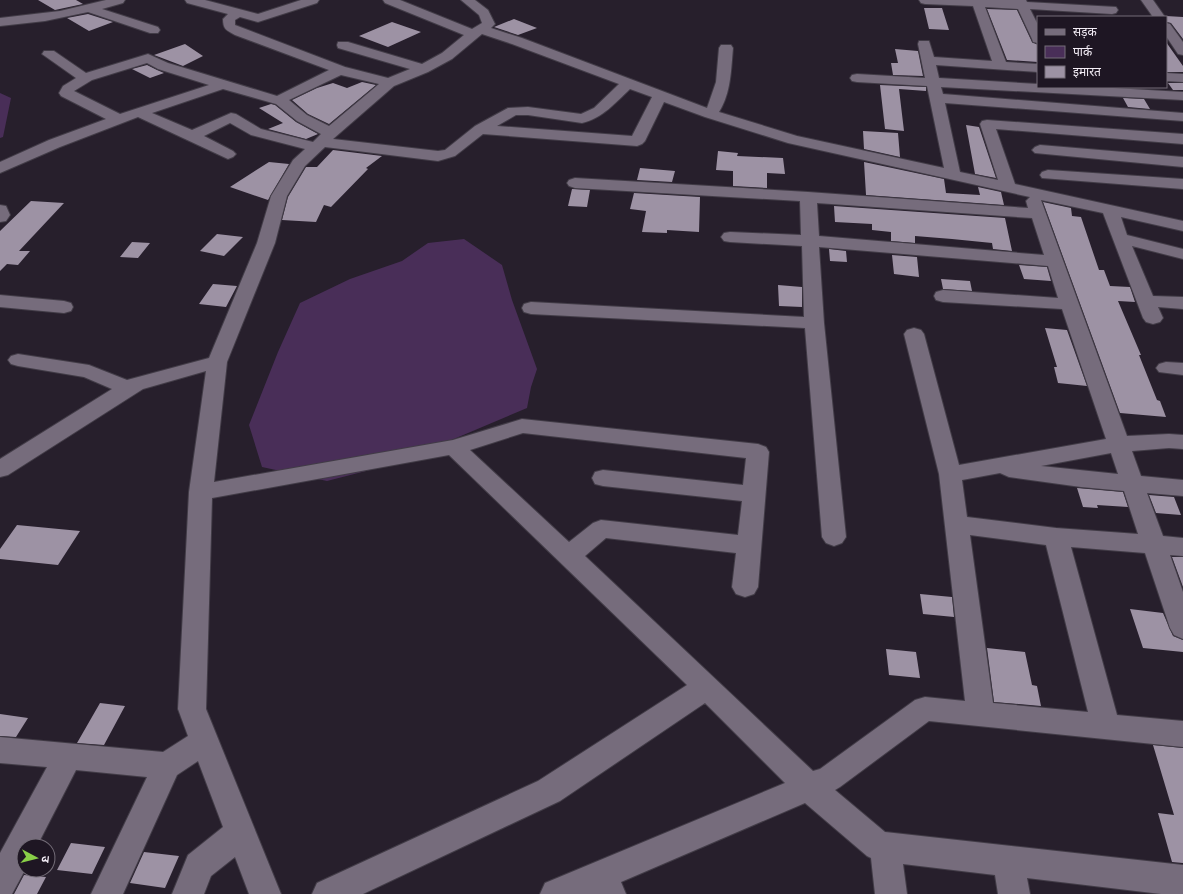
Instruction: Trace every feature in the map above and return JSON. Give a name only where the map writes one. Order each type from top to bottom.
[{"type":"street","points":[[0,22],[37,19],[119,0]]},
{"type":"street","points":[[191,0],[258,18],[313,0]]},
{"type":"street","points":[[390,0],[477,31],[517,41],[710,114],[793,140],[1183,226]]},
{"type":"street","points":[[265,894],[192,709],[201,492],[217,362],[266,243],[279,196],[299,163],[389,83],[423,69],[447,56],[477,31],[489,24],[484,13],[468,0]]},
{"type":"street","points":[[925,0],[978,3],[1021,3],[1074,8],[1111,9]]},
{"type":"street","points":[[1147,0],[1158,16]]},
{"type":"street","points":[[978,3],[995,65],[995,86]]},
{"type":"street","points":[[1021,3],[1037,36]]},
{"type":"street","points":[[88,8],[154,30]]},
{"type":"street","points":[[237,13],[229,19],[229,27],[238,32],[340,70],[389,83]]},
{"type":"street","points":[[1167,27],[1183,28]]},
{"type":"street","points":[[1167,28],[1183,51]]},
{"type":"street","points":[[924,44],[934,82],[952,175]]},
{"type":"street","points":[[343,45],[423,69]]},
{"type":"street","points":[[710,114],[715,107],[721,88],[726,48]]},
{"type":"street","points":[[49,54],[82,76],[87,77]]},
{"type":"street","points":[[118,118],[66,93],[87,77],[148,58],[163,66],[281,101],[302,118],[322,141]]},
{"type":"street","points":[[929,61],[1037,68]]},
{"type":"street","points":[[278,100],[340,70]]},
{"type":"street","points":[[1167,77],[1183,78]]},
{"type":"street","points":[[857,78],[1037,87]]},
{"type":"street","points":[[192,136],[231,117],[256,132],[438,156],[450,153],[480,129],[513,111],[528,111],[582,118],[591,116],[628,83]]},
{"type":"street","points":[[0,168],[42,148],[118,118],[223,85]]},
{"type":"street","points":[[1061,88],[1183,96]]},
{"type":"street","points":[[480,129],[637,141],[660,96]]},
{"type":"street","points":[[937,98],[1183,117]]},
{"type":"street","points":[[138,112],[228,154]]},
{"type":"street","points":[[1008,187],[988,124],[1183,139]]},
{"type":"street","points":[[1032,128],[1055,197]]},
{"type":"street","points":[[1040,150],[1183,162]]},
{"type":"street","points":[[1048,175],[1183,184]]},
{"type":"street","points":[[575,183],[808,197],[1039,214]]},
{"type":"street","points":[[1031,192],[1183,628]]},
{"type":"street","points":[[808,197],[814,323],[834,537]]},
{"type":"street","points":[[1110,209],[1149,310],[1183,303]]},
{"type":"street","points":[[0,210],[2,215],[0,217]]},
{"type":"street","points":[[730,237],[810,241],[1055,261]]},
{"type":"street","points":[[1120,238],[1183,254]]},
{"type":"street","points":[[943,296],[1070,304]]},
{"type":"street","points":[[0,301],[64,307]]},
{"type":"street","points":[[531,308],[814,323]]},
{"type":"street","points":[[914,334],[950,474],[982,715]]},
{"type":"street","points":[[18,360],[89,371],[129,389]]},
{"type":"street","points":[[1,468],[136,384],[217,362]]},
{"type":"street","points":[[201,492],[454,446],[522,426],[758,452],[745,587]]},
{"type":"street","points":[[950,474],[1119,444],[1169,441],[1183,442]]},
{"type":"street","points":[[454,446],[809,787],[878,846],[1008,860],[1144,885],[1183,881]]},
{"type":"street","points":[[994,466],[1030,473],[1183,488]]},
{"type":"street","points":[[603,478],[754,494]]},
{"type":"street","points":[[956,525],[1056,537],[1183,548]]},
{"type":"street","points":[[569,555],[601,529],[749,545]]},
{"type":"street","points":[[1056,537],[1106,726]]},
{"type":"street","points":[[328,894],[549,791],[707,688]]},
{"type":"street","points":[[556,894],[604,885],[830,778],[925,709],[1183,734]]},
{"type":"street","points":[[107,894],[167,766],[205,741]]},
{"type":"street","points":[[0,750],[167,766]]},
{"type":"street","points":[[0,885],[68,756]]},
{"type":"street","points":[[188,894],[199,866],[241,832]]},
{"type":"street","points":[[885,847],[891,894]]},
{"type":"street","points":[[1008,860],[1014,894]]},
{"type":"green space","points":[[0,93],[11,98],[3,137],[0,138]]},
{"type":"green space","points":[[464,239],[502,265],[512,300],[537,369],[531,387],[527,408],[397,463],[327,481],[262,467],[249,425],[278,352],[300,303],[350,279],[402,261],[428,243]]},
{"type":"building","points":[[38,0],[76,0],[83,4],[55,10]]},
{"type":"building","points":[[924,8],[942,8],[949,30],[929,29]]},
{"type":"building","points":[[987,9],[1017,10],[1032,42],[1037,44],[1037,62],[1007,60]]},
{"type":"building","points":[[88,14],[113,22],[89,31],[67,18]]},
{"type":"building","points":[[1167,16],[1183,17],[1183,39],[1171,23],[1167,22]]},
{"type":"building","points":[[514,19],[537,28],[518,35],[494,27]]},
{"type":"building","points":[[392,22],[421,32],[388,47],[359,36]]},
{"type":"building","points":[[1167,43],[1183,66],[1183,72],[1167,72]]},
{"type":"building","points":[[185,44],[203,56],[183,66],[154,55]]},
{"type":"building","points":[[895,49],[918,51],[923,76],[893,75],[891,63],[898,63]]},
{"type":"building","points":[[147,65],[164,73],[150,78],[132,69]]},
{"type":"building","points":[[362,82],[376,85],[329,124],[308,114],[292,100],[317,88],[333,83],[347,88]]},
{"type":"building","points":[[1168,83],[1183,83],[1183,90],[1173,90]]},
{"type":"building","points":[[880,85],[926,87],[926,91],[899,89],[904,131],[885,129]]},
{"type":"building","points":[[1123,98],[1144,99],[1150,109],[1128,107]]},
{"type":"building","points":[[271,104],[275,105],[296,122],[318,134],[306,139],[268,129],[283,123],[259,108]]},
{"type":"building","points":[[966,125],[979,127],[996,178],[975,174]]},
{"type":"building","points":[[863,131],[898,133],[900,157],[864,149]]},
{"type":"building","points":[[333,150],[382,156],[366,168],[368,169],[331,207],[324,205],[316,222],[282,220],[288,197],[306,167],[317,167]]},
{"type":"building","points":[[718,151],[738,153],[737,156],[783,158],[785,174],[767,173],[767,188],[733,186],[733,171],[716,170]]},
{"type":"building","points":[[269,162],[289,164],[268,200],[230,187]]},
{"type":"building","points":[[864,162],[944,179],[946,193],[980,195],[978,187],[1001,192],[1004,205],[866,195]]},
{"type":"building","points":[[640,168],[675,171],[672,182],[637,180]]},
{"type":"building","points":[[572,189],[590,190],[587,207],[568,206]]},
{"type":"building","points":[[634,193],[700,197],[699,232],[667,230],[667,233],[642,232],[646,211],[630,209]]},
{"type":"building","points":[[31,201],[64,203],[19,251],[30,251],[18,265],[7,264],[0,271],[0,231]]},
{"type":"building","points":[[1043,202],[1071,208],[1072,216],[1081,217],[1099,270],[1104,270],[1110,286],[1130,287],[1135,302],[1118,301],[1141,355],[1139,355],[1157,400],[1160,401],[1166,417],[1120,413]]},
{"type":"building","points":[[834,206],[1005,218],[1012,251],[993,249],[992,243],[952,239],[915,236],[915,243],[891,241],[891,232],[872,230],[872,224],[835,222]]},
{"type":"building","points":[[217,234],[243,237],[224,256],[200,251]]},
{"type":"building","points":[[132,242],[150,243],[138,258],[120,257]]},
{"type":"building","points":[[829,249],[846,251],[847,262],[830,261]]},
{"type":"building","points":[[892,255],[917,257],[919,277],[894,274]]},
{"type":"building","points":[[1019,265],[1047,267],[1051,281],[1024,279]]},
{"type":"building","points":[[941,279],[970,281],[972,291],[943,289]]},
{"type":"building","points":[[213,284],[237,286],[226,307],[199,304]]},
{"type":"building","points":[[778,285],[802,287],[802,307],[779,306]]},
{"type":"building","points":[[1045,328],[1067,330],[1087,386],[1058,383],[1054,367],[1057,367]]},
{"type":"building","points":[[1077,488],[1123,492],[1128,507],[1097,505],[1098,508],[1083,507]]},
{"type":"building","points":[[1149,495],[1174,497],[1181,515],[1156,513]]},
{"type":"building","points":[[17,525],[80,531],[58,565],[0,559],[0,549]]},
{"type":"building","points":[[1172,557],[1183,557],[1183,587]]},
{"type":"building","points":[[920,594],[952,597],[954,617],[923,614]]},
{"type":"building","points":[[1130,609],[1163,613],[1173,636],[1183,640],[1183,652],[1143,648]]},
{"type":"building","points":[[987,648],[1025,652],[1032,685],[1037,686],[1041,706],[994,702]]},
{"type":"building","points":[[886,649],[916,652],[920,678],[889,675]]},
{"type":"building","points":[[100,703],[125,706],[104,745],[77,743]]},
{"type":"building","points":[[0,714],[28,718],[16,737],[0,736]]},
{"type":"building","points":[[1153,745],[1183,748],[1183,863],[1172,862],[1158,813],[1174,815]]},
{"type":"building","points":[[71,843],[105,847],[92,874],[57,870]]},
{"type":"building","points":[[144,852],[179,856],[165,888],[130,883]]},
{"type":"building","points":[[22,878],[45,878],[37,894],[14,894]]}]
